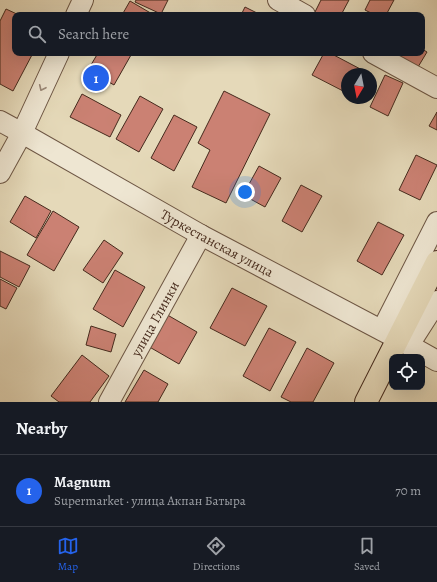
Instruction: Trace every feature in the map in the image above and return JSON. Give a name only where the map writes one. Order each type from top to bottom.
[{"type":"main road","points":[[366,402],[396,338],[437,262]]},
{"type":"street","points":[[77,12],[83,0]]},
{"type":"street","points":[[278,0],[300,12]]},
{"type":"street","points":[[0,173],[22,133],[58,56]]},
{"type":"street","points":[[378,56],[437,88]]},
{"type":"street","name":"Туркестанская улица","points":[[0,122],[201,235],[437,361]]},
{"type":"street","points":[[396,338],[437,222]]},
{"type":"street","name":"улица Глинки","points":[[109,402],[201,235]]},
{"type":"street","points":[[396,338],[437,301]]},
{"type":"building","points":[[136,0],[168,0],[162,12],[157,12],[135,2]]},
{"type":"building","points":[[321,0],[349,0],[343,12],[315,12]]},
{"type":"building","points":[[370,0],[394,0],[388,12],[369,12],[365,10]]},
{"type":"building","points":[[130,1],[149,12],[124,12]]},
{"type":"building","points":[[245,7],[255,12],[242,12]]},
{"type":"building","points":[[6,9],[12,12],[12,56],[31,56],[13,91],[0,84],[0,21]]},
{"type":"building","points":[[96,56],[130,56],[114,85],[88,70]]},
{"type":"building","points":[[322,56],[336,56],[358,68],[341,68],[341,90],[312,75]]},
{"type":"building","points":[[399,56],[425,56],[418,67]]},
{"type":"building","points":[[385,75],[403,83],[388,116],[370,107],[371,104],[377,104],[377,92]]},
{"type":"building","points":[[224,91],[270,114],[226,203],[192,187],[210,150],[198,143]]},
{"type":"building","points":[[82,94],[121,115],[110,137],[70,117]]},
{"type":"building","points":[[140,96],[163,109],[139,152],[116,139]]},
{"type":"building","points":[[437,112],[437,130],[429,126]]},
{"type":"building","points":[[174,115],[197,127],[174,171],[151,158]]},
{"type":"building","points":[[416,155],[437,165],[420,200],[399,190]]},
{"type":"building","points":[[259,166],[281,178],[265,207],[243,195]]},
{"type":"building","points":[[301,185],[322,196],[302,232],[282,221]]},
{"type":"building","points":[[25,196],[51,211],[36,238],[10,222]]},
{"type":"building","points":[[53,211],[79,227],[54,271],[27,255]]},
{"type":"building","points":[[378,222],[404,235],[382,275],[357,261]]},
{"type":"building","points":[[104,240],[123,253],[103,283],[83,270]]},
{"type":"building","points":[[0,251],[30,266],[19,287],[0,277]]},
{"type":"building","points":[[115,270],[145,287],[123,327],[93,309]]},
{"type":"building","points":[[0,279],[17,288],[6,309],[0,306]]},
{"type":"building","points":[[232,288],[267,306],[245,346],[210,328]]},
{"type":"building","points":[[164,313],[197,332],[179,364],[146,345]]},
{"type":"building","points":[[91,326],[116,334],[111,352],[86,345]]},
{"type":"building","points":[[269,328],[296,342],[270,391],[243,376]]},
{"type":"building","points":[[307,348],[334,363],[313,402],[291,402],[281,397]]},
{"type":"building","points":[[82,355],[109,376],[90,402],[59,402],[51,396]]},
{"type":"building","points":[[144,370],[168,384],[158,402],[125,402]]},
{"type":"place","name":"Magnum","points":[[96,78]]}]
